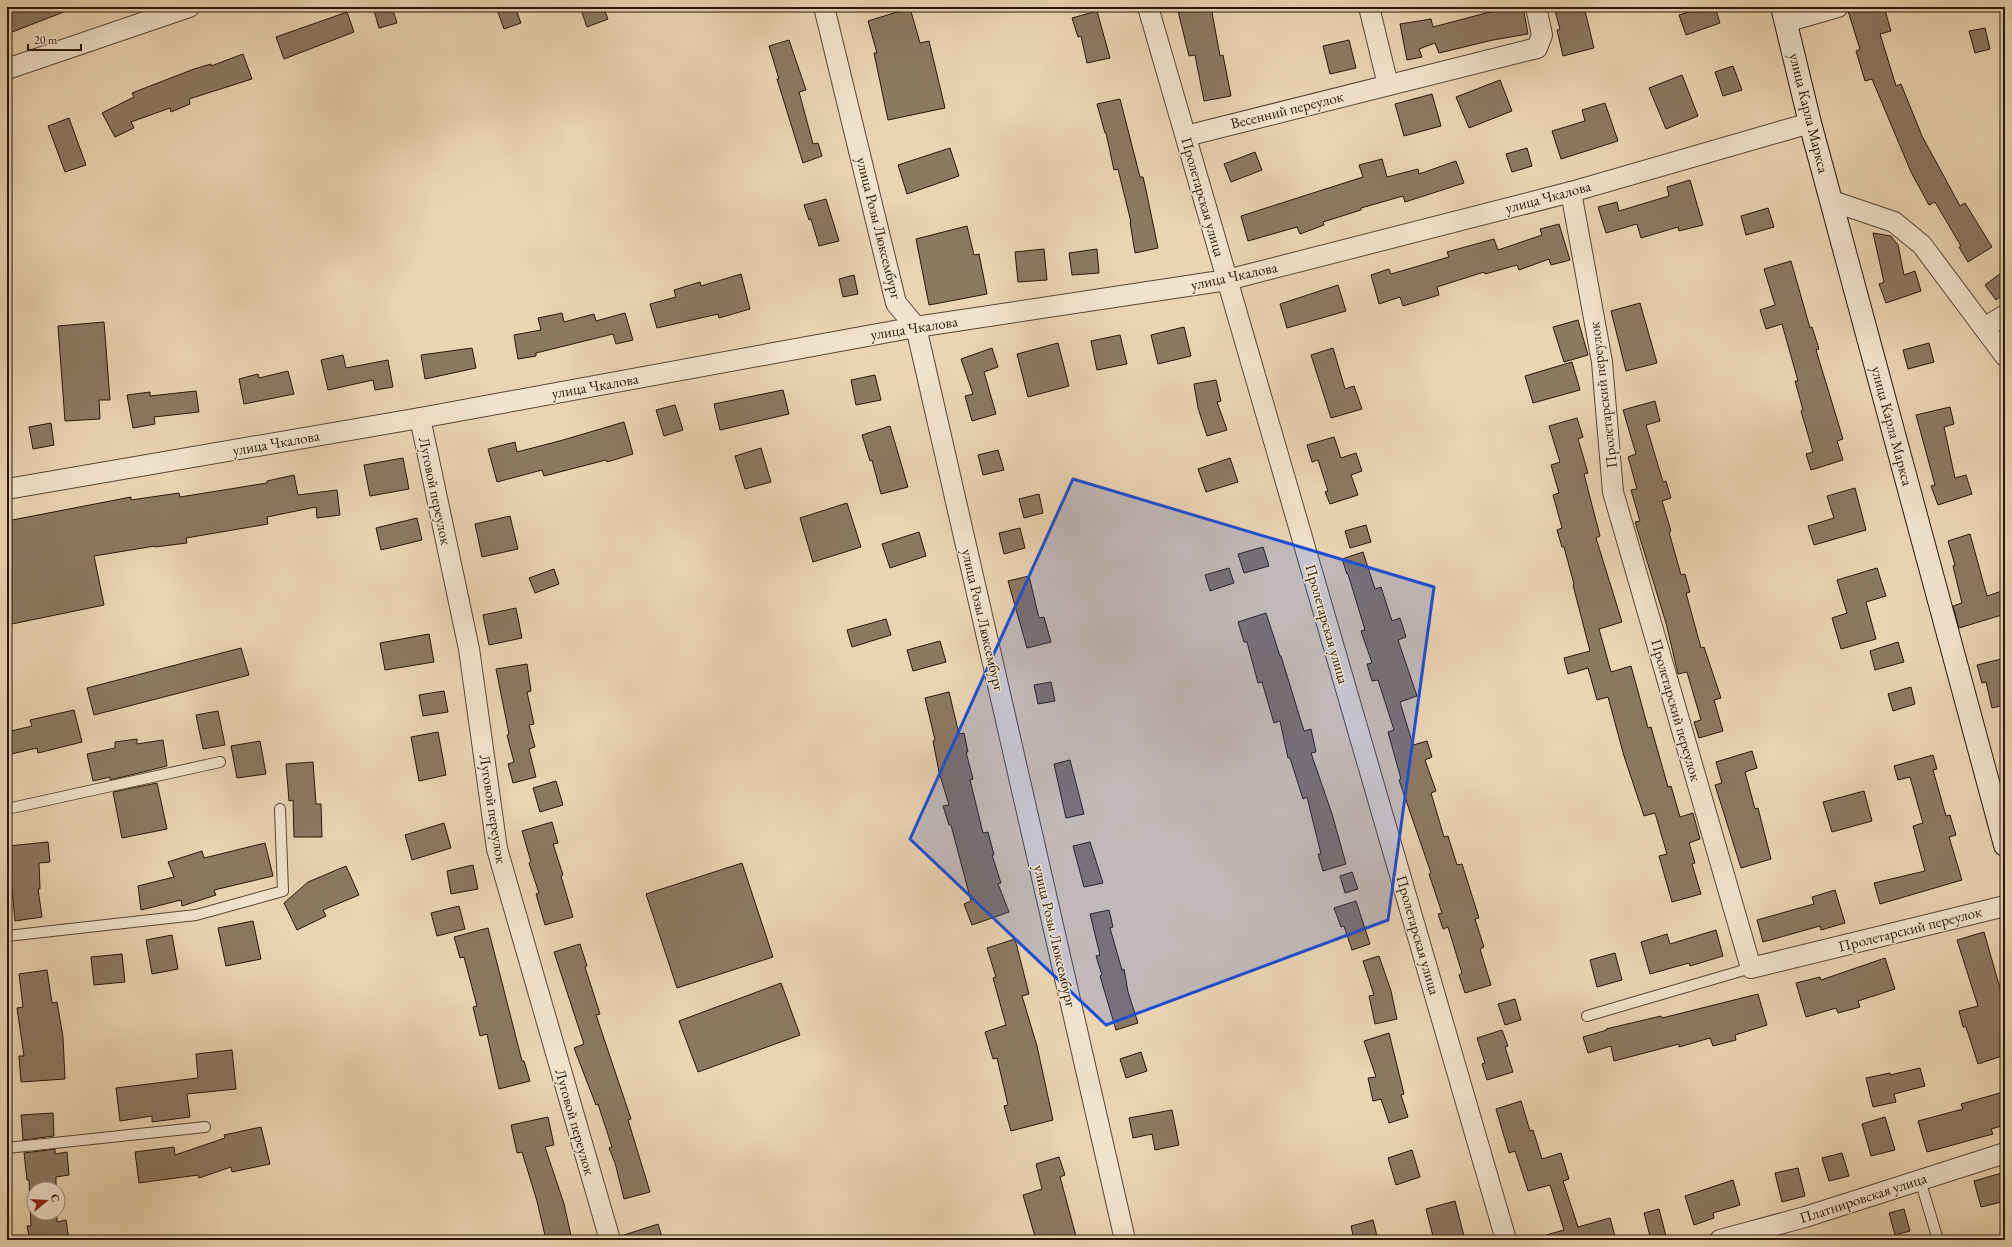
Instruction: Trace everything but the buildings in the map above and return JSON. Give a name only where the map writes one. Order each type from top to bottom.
[{"type":"main road","name":"улица Карла Маркса","points":[[1784,15],[1810,123],[2005,845]]},
{"type":"street","points":[[7,70],[188,7]]},
{"type":"street","name":"улица Розы Люксембург","points":[[824,7],[896,303],[916,327],[1125,1240]]},
{"type":"street","name":"Пролетарская улица","points":[[1148,7],[1506,1240]]},
{"type":"street","points":[[1369,7],[1388,85]]},
{"type":"street","name":"Весенний переулок","points":[[1186,136],[1537,48],[1542,34],[1536,7]]},
{"type":"street","points":[[1784,15],[1838,7]]},
{"type":"street","name":"улица Чкалова","points":[[7,490],[420,418],[916,327],[1227,280],[1571,192],[1810,123]]},
{"type":"street","name":"Пролетарский переулок","points":[[1571,192],[1602,362],[1613,492],[1751,968],[2005,906]]},
{"type":"street","points":[[1832,201],[1894,222],[1922,245],[2005,356]]},
{"type":"street","points":[[1984,328],[2005,316]]},
{"type":"street","name":"Луговой переулок","points":[[420,418],[469,649],[497,849],[610,1240]]},
{"type":"street","name":"Платнировская улица","points":[[1720,1240],[1805,1217],[2005,1153]]},
{"type":"lane","points":[[7,809],[220,762]]},
{"type":"lane","points":[[7,936],[196,915],[284,891],[280,809]]},
{"type":"lane","points":[[1587,1016],[1751,968]]},
{"type":"lane","points":[[7,1148],[205,1127]]},
{"type":"lane","points":[[1920,1180],[1938,1240]]},
{"type":"highlighted area","points":[[1073,479],[1434,587],[1388,920],[1106,1025],[910,839]]}]
